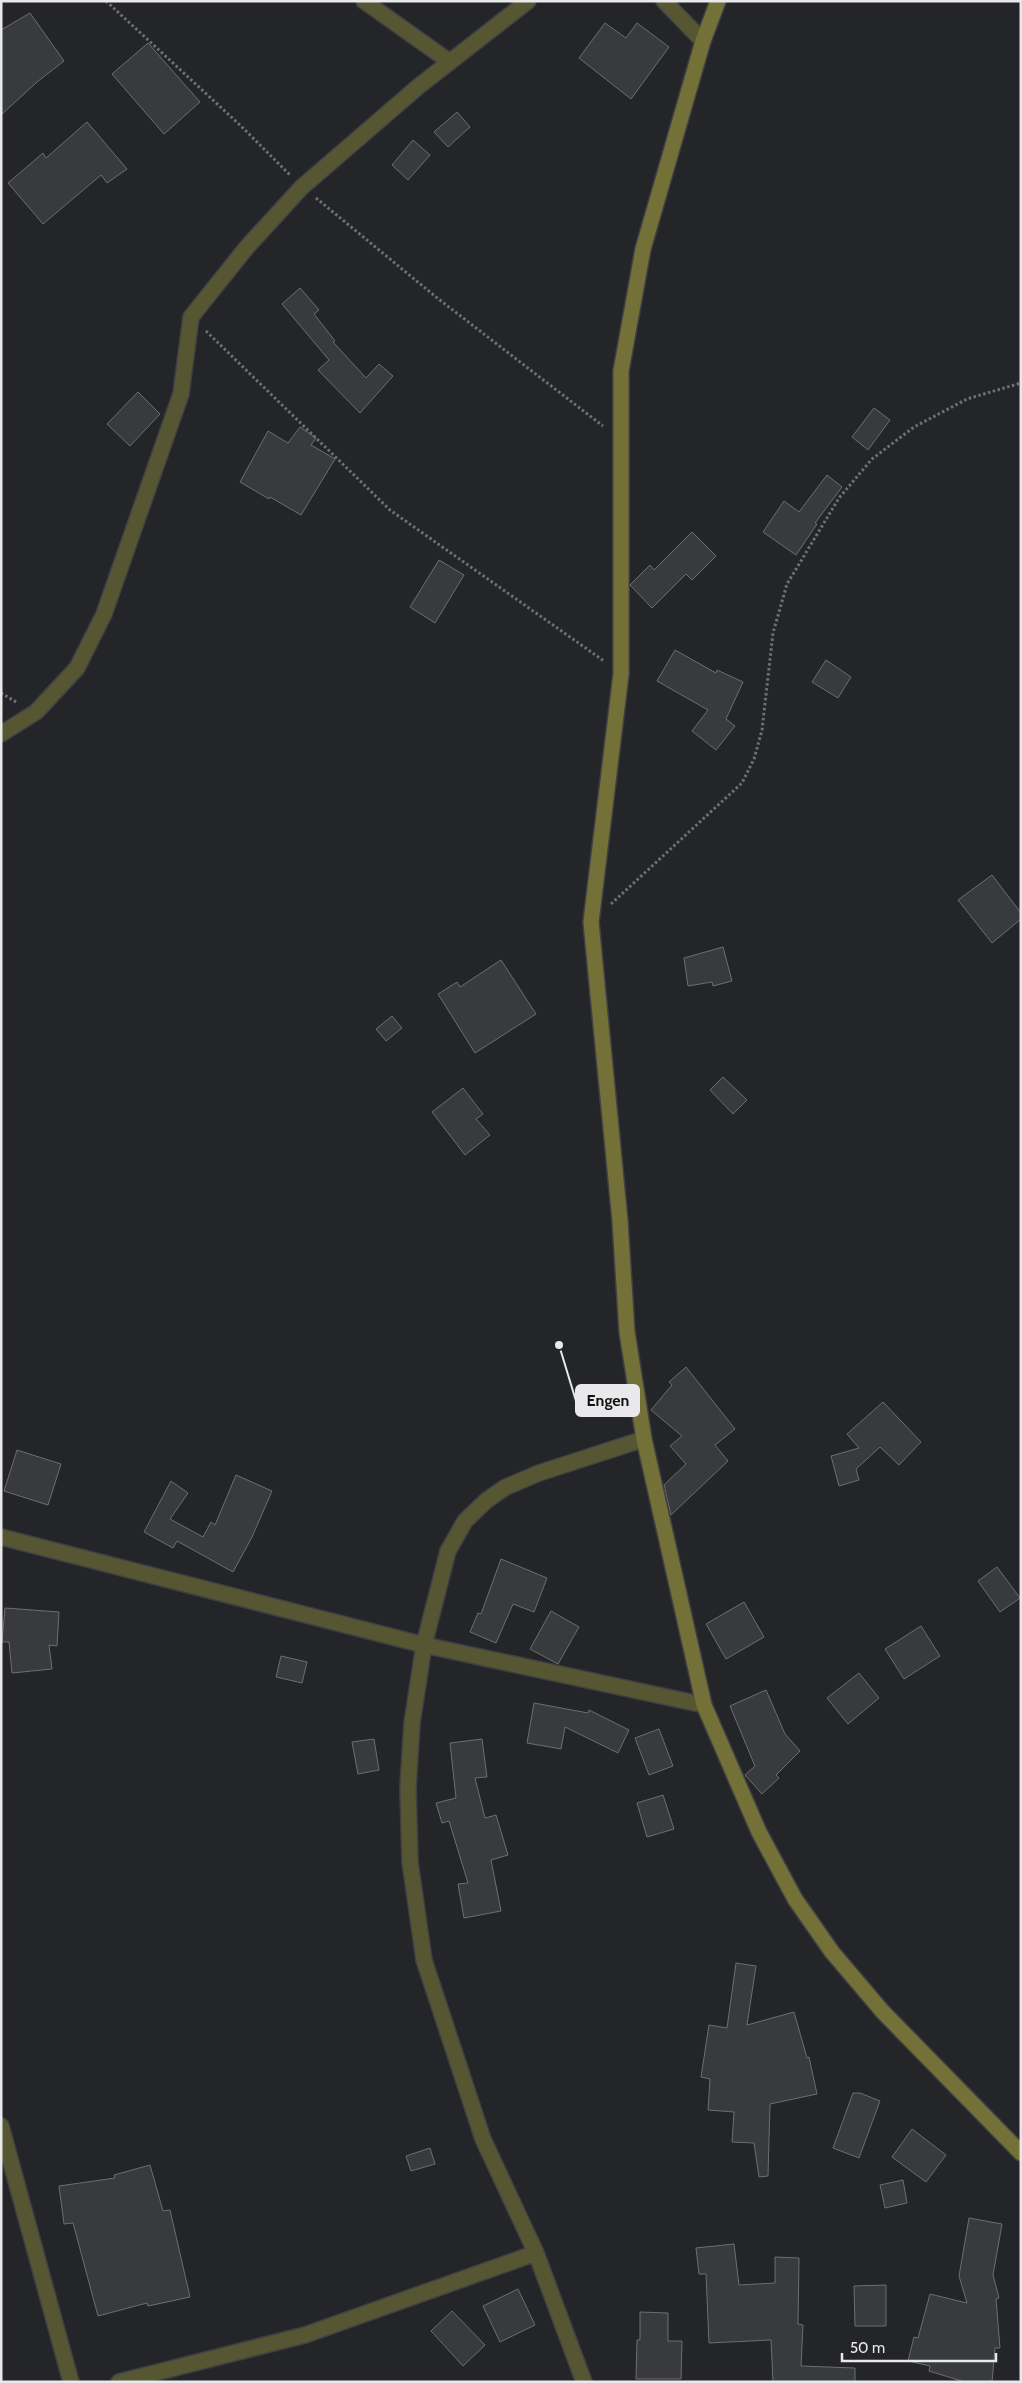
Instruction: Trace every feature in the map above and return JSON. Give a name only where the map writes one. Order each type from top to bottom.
[{"type":"main road","points":[[718,1],[703,41],[643,249],[621,371],[621,674],[591,922],[620,1221],[627,1332],[644,1439],[704,1705],[758,1832],[796,1899],[832,1952],[883,2012],[1021,2153]]},
{"type":"street","points":[[364,1],[450,62]]},
{"type":"street","points":[[1,734],[36,712],[77,668],[104,614],[181,394],[191,316],[247,247],[302,187],[419,86],[528,1]]},
{"type":"street","points":[[664,1],[703,41]]},
{"type":"street","points":[[584,2382],[536,2253],[482,2139],[424,1960],[410,1862],[408,1787],[412,1722],[424,1644],[448,1551],[465,1521],[487,1500],[506,1487],[539,1473],[644,1439]]},
{"type":"street","points":[[1,1537],[424,1644],[704,1705]]},
{"type":"street","points":[[1,2126],[71,2382]]},
{"type":"street","points":[[119,2382],[305,2336],[536,2253]]},
{"type":"path","points":[[106,1],[242,126],[302,187],[444,303],[620,439]]},
{"type":"path","points":[[191,316],[390,510],[621,674]]},
{"type":"path","points":[[591,922],[742,783],[754,759],[762,730],[773,633],[787,584],[839,498],[872,459],[914,427],[967,399],[1021,383]]},
{"type":"building","points":[[30,13],[64,61],[37,82],[1,115],[1,30]]},
{"type":"building","points":[[605,23],[626,38],[637,23],[669,47],[631,99],[579,58]]},
{"type":"building","points":[[148,43],[200,102],[164,134],[112,74]]},
{"type":"building","points":[[457,112],[470,127],[448,147],[434,132]]},
{"type":"building","points":[[87,122],[127,169],[107,183],[101,175],[43,224],[8,183],[43,153],[46,158]]},
{"type":"building","points":[[413,140],[430,155],[408,180],[392,165]]},
{"type":"building","points":[[300,288],[319,310],[314,314],[335,341],[333,342],[366,378],[379,364],[393,376],[360,413],[318,370],[329,360],[282,304]]},
{"type":"building","points":[[138,392],[160,414],[130,446],[107,424]]},
{"type":"building","points":[[874,408],[890,420],[868,450],[852,437]]},
{"type":"building","points":[[300,427],[316,438],[311,445],[335,459],[301,515],[240,482],[268,431],[288,443]]},
{"type":"building","points":[[827,475],[842,487],[815,523],[817,524],[796,555],[763,532],[784,501],[799,512]]},
{"type":"building","points":[[692,532],[716,556],[692,580],[686,574],[652,608],[630,585],[650,565],[654,570]]},
{"type":"building","points":[[439,560],[464,575],[435,623],[410,607]]},
{"type":"building","points":[[675,650],[716,673],[717,670],[743,682],[726,719],[735,726],[716,750],[692,731],[708,710],[657,681]]},
{"type":"building","points":[[826,660],[851,677],[838,698],[812,682]]},
{"type":"building","points":[[992,875],[1021,913],[1021,919],[992,943],[958,900]]},
{"type":"building","points":[[723,947],[732,981],[713,986],[712,982],[688,986],[684,958]]},
{"type":"building","points":[[501,960],[536,1014],[475,1053],[438,994],[457,982],[460,987]]},
{"type":"building","points":[[392,1016],[402,1028],[386,1041],[376,1029]]},
{"type":"building","points":[[723,1077],[747,1100],[733,1114],[710,1090]]},
{"type":"building","points":[[463,1088],[483,1114],[476,1119],[490,1135],[465,1155],[432,1112]]},
{"type":"building","points":[[686,1367],[735,1429],[715,1445],[728,1461],[671,1515],[664,1485],[686,1464],[670,1446],[682,1436],[651,1410],[672,1385],[669,1382]]},
{"type":"building","points":[[883,1402],[921,1442],[899,1465],[880,1447],[856,1469],[859,1480],[839,1486],[831,1456],[859,1448],[847,1434]]},
{"type":"building","points":[[17,1450],[61,1464],[48,1505],[4,1491]]},
{"type":"building","points":[[236,1475],[272,1491],[252,1537],[233,1572],[177,1541],[173,1548],[144,1532],[171,1481],[188,1493],[170,1519],[203,1537],[211,1522],[215,1525]]},
{"type":"building","points":[[501,1559],[547,1578],[534,1612],[513,1604],[496,1643],[470,1632],[478,1613],[481,1614]]},
{"type":"building","points":[[997,1567],[1020,1598],[1000,1612],[978,1581]]},
{"type":"building","points":[[744,1602],[764,1637],[726,1659],[706,1624]]},
{"type":"building","points":[[5,1608],[59,1612],[57,1646],[49,1645],[52,1669],[12,1673],[9,1642],[2,1642]]},
{"type":"building","points":[[551,1611],[579,1627],[558,1664],[530,1649]]},
{"type":"building","points":[[921,1626],[940,1656],[904,1679],[885,1649]]},
{"type":"building","points":[[281,1656],[307,1662],[302,1683],[276,1677]]},
{"type":"building","points":[[859,1673],[879,1698],[848,1724],[827,1698]]},
{"type":"building","points":[[766,1690],[785,1734],[800,1751],[776,1775],[779,1778],[762,1794],[745,1775],[755,1766],[730,1706]]},
{"type":"building","points":[[534,1703],[588,1713],[589,1710],[629,1730],[618,1753],[565,1727],[561,1749],[527,1743]]},
{"type":"building","points":[[659,1729],[673,1766],[649,1775],[635,1738]]},
{"type":"building","points":[[374,1739],[379,1770],[358,1774],[352,1742]]},
{"type":"building","points":[[482,1739],[487,1777],[475,1778],[485,1818],[496,1815],[508,1855],[491,1860],[501,1911],[464,1918],[458,1884],[468,1883],[449,1821],[442,1823],[436,1803],[456,1798],[450,1743]]},
{"type":"building","points":[[663,1795],[674,1829],[647,1837],[637,1803]]},
{"type":"building","points":[[736,1963],[756,1966],[747,2025],[794,2012],[807,2058],[809,2057],[817,2094],[770,2104],[768,2176],[759,2177],[754,2143],[732,2142],[734,2112],[708,2110],[710,2079],[701,2077],[709,2025],[727,2028]]},
{"type":"building","points":[[853,2093],[860,2093],[880,2101],[859,2158],[833,2148]]},
{"type":"building","points":[[912,2129],[946,2155],[926,2182],[892,2157]]},
{"type":"building","points":[[430,2148],[435,2164],[411,2171],[406,2156]]},
{"type":"building","points":[[150,2165],[163,2211],[170,2210],[190,2297],[148,2306],[147,2303],[98,2316],[73,2223],[64,2224],[59,2186],[115,2178],[114,2175]]},
{"type":"building","points":[[903,2180],[907,2203],[885,2208],[880,2185]]},
{"type":"building","points":[[969,2218],[1002,2224],[993,2275],[999,2298],[996,2299],[1000,2348],[995,2348],[992,2382],[965,2382],[929,2371],[930,2366],[908,2361],[914,2337],[918,2338],[930,2294],[967,2303],[959,2276]]},
{"type":"building","points":[[734,2244],[739,2285],[775,2283],[775,2257],[799,2258],[798,2324],[803,2325],[801,2366],[855,2368],[855,2382],[773,2382],[771,2340],[709,2343],[706,2274],[699,2274],[696,2248]]},
{"type":"building","points":[[886,2285],[886,2326],[855,2326],[854,2286]]},
{"type":"building","points":[[518,2289],[535,2325],[500,2342],[483,2306]]},
{"type":"building","points":[[452,2311],[485,2345],[463,2366],[431,2331]]},
{"type":"building","points":[[640,2312],[668,2313],[668,2341],[682,2341],[681,2379],[636,2379],[637,2340],[640,2340]]},
{"type":"place","name":"Engen","points":[[559,1345]]}]
